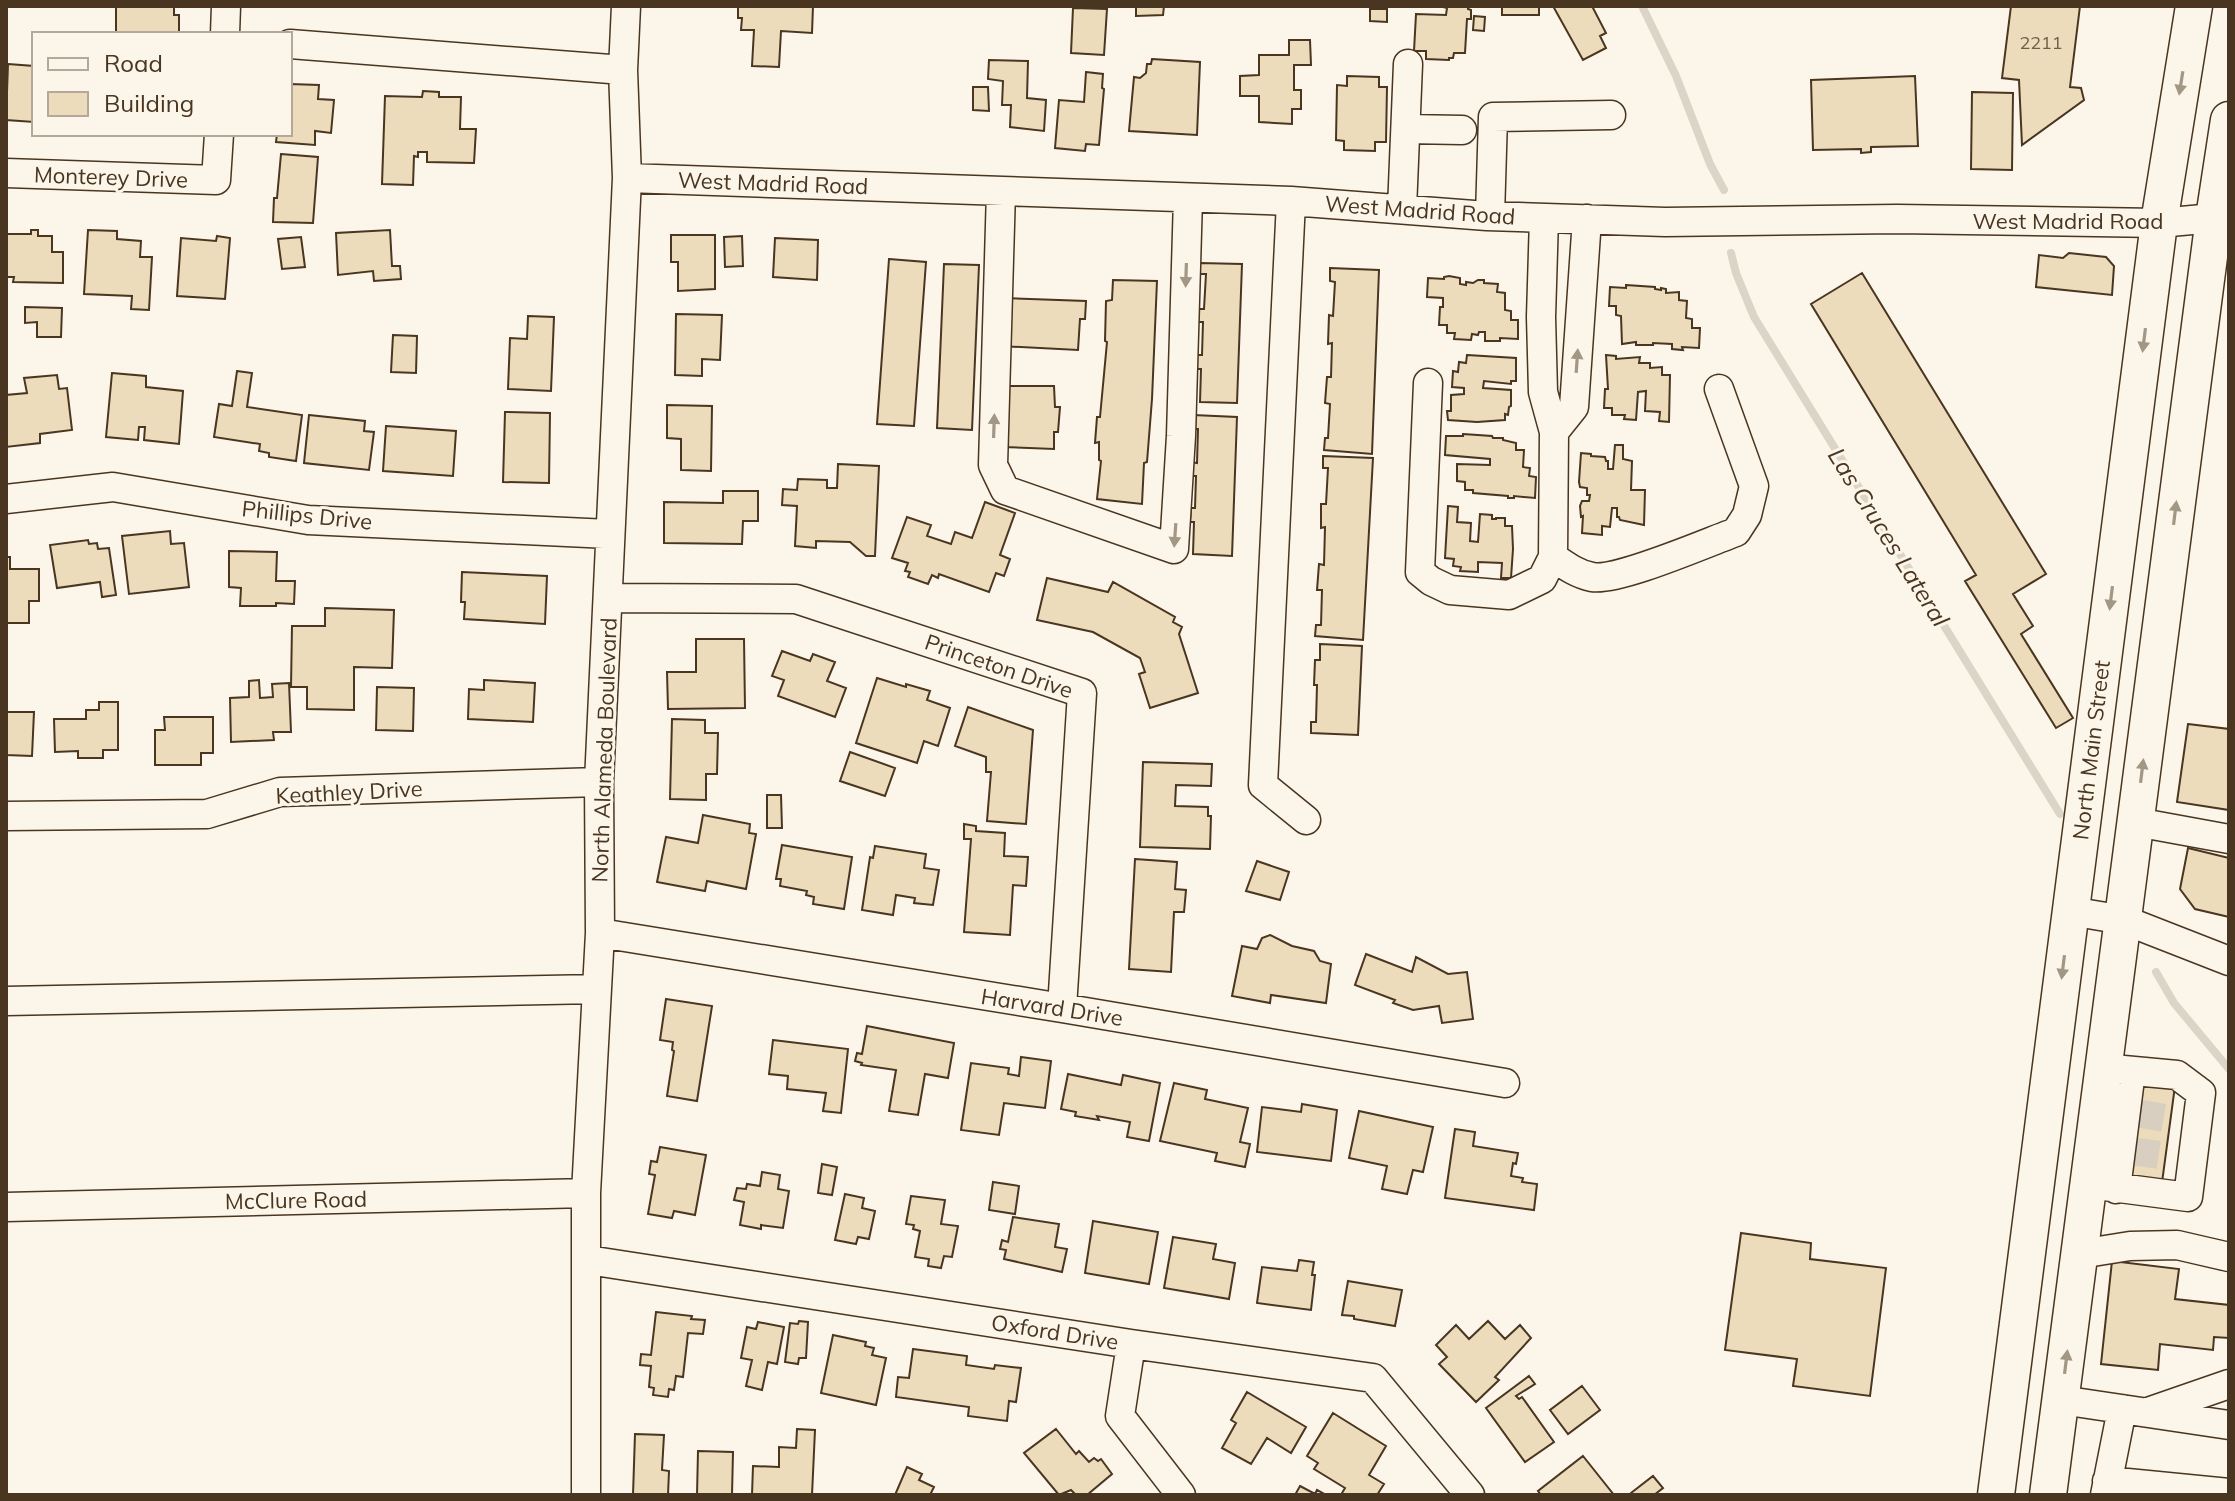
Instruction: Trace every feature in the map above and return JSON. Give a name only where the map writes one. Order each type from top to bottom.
[{"type":"main road","name":"North Main Street","points":[[1996,1495],[2159,223],[2194,6]]},
{"type":"main road","points":[[2048,1495],[2080,1254],[2102,1187],[2117,1069],[2124,920],[2154,675],[2221,219],[2229,120]]},
{"type":"main road","points":[[2102,667],[2154,675]]},
{"type":"street","points":[[225,32],[226,6]]},
{"type":"street","name":"North Alameda Boulevard","points":[[586,1495],[586,1193],[600,933],[599,782],[609,534],[627,178],[623,70],[626,6]]},
{"type":"street","points":[[292,44],[623,70]]},
{"type":"street","points":[[1402,209],[1408,64]]},
{"type":"street","points":[[1490,216],[1493,117],[1611,115]]},
{"type":"street","points":[[1406,129],[1462,130]]},
{"type":"street","name":"Monterey Drive","points":[[6,173],[216,180],[219,136]]},
{"type":"street","name":"West Madrid Road","points":[[627,178],[1291,201],[1490,216],[1665,222],[1897,219],[2159,223],[2221,219]]},
{"type":"street","points":[[1001,191],[993,465],[999,478],[1005,490],[1174,549],[1181,436],[1188,198]]},
{"type":"street","points":[[1291,201],[1263,785],[1306,820]]},
{"type":"street","points":[[1428,383],[1420,572],[1450,590],[1509,595],[1542,579],[1553,557],[1554,432],[1543,392],[1541,317],[1544,218]]},
{"type":"street","points":[[1554,432],[1574,407],[1587,219]]},
{"type":"street","points":[[1543,256],[1584,259]]},
{"type":"street","points":[[1553,557],[1573,571],[1595,578],[1619,574],[1736,532],[1747,515],[1754,486],[1719,389]]},
{"type":"street","name":"Phillips Drive","points":[[6,499],[113,487],[308,520],[609,534]]},
{"type":"street","name":"Princeton Drive","points":[[608,598],[796,599],[1082,693],[1062,1008]]},
{"type":"street","name":"Keathley Drive","points":[[6,816],[207,814],[280,792],[599,782]]},
{"type":"street","points":[[2136,822],[2229,839]]},
{"type":"street","points":[[2070,911],[2124,920],[2229,961]]},
{"type":"street","name":"Harvard Drive","points":[[600,933],[1505,1083]]},
{"type":"street","points":[[6,1001],[597,989]]},
{"type":"street","points":[[2117,1069],[2177,1075],[2201,1093],[2184,1120],[2179,1157],[2188,1197],[2102,1187],[2126,1150],[2131,1113],[2117,1069]]},
{"type":"street","name":"McClure Road","points":[[6,1207],[586,1193]]},
{"type":"street","points":[[2080,1254],[2130,1246],[2177,1245],[2229,1257]]},
{"type":"street","name":"Oxford Drive","points":[[588,1260],[1373,1378],[1470,1495]]},
{"type":"street","points":[[1131,1344],[1120,1416],[1181,1495]]},
{"type":"street","points":[[2135,1411],[2229,1384]]},
{"type":"street","points":[[2061,1400],[2229,1425]]},
{"type":"street","points":[[2135,1411],[2106,1488],[2229,1493]]},
{"type":"building","points":[[116,6],[174,6],[174,15],[179,15],[179,32],[116,32]]},
{"type":"building","points":[[738,6],[813,6],[812,33],[781,31],[779,67],[752,66],[754,30],[741,30],[742,18],[738,18]]},
{"type":"building","points":[[1136,6],[1164,6],[1163,15],[1136,16]]},
{"type":"building","points":[[1439,6],[1468,6],[1471,19],[1467,19],[1465,53],[1454,53],[1449,60],[1426,59],[1426,51],[1414,51],[1416,14],[1446,15],[1447,8]]},
{"type":"building","points":[[1502,6],[1539,6],[1539,15],[1502,15]]},
{"type":"building","points":[[1553,6],[1592,6],[1606,33],[1600,36],[1606,48],[1583,60]]},
{"type":"building","points":[[2011,6],[2080,6],[2070,87],[2081,88],[2084,100],[2022,145],[2019,80],[2002,78]]},
{"type":"building","points":[[1073,8],[1107,9],[1104,55],[1071,53]]},
{"type":"building","points":[[1370,9],[1387,9],[1387,22],[1370,21]]},
{"type":"building","points":[[1474,16],[1485,17],[1484,31],[1473,30]]},
{"type":"building","points":[[1289,40],[1310,40],[1311,65],[1294,65],[1294,90],[1301,90],[1301,109],[1292,109],[1292,124],[1259,122],[1259,96],[1240,96],[1240,76],[1259,75],[1259,55],[1289,55]]},
{"type":"building","points":[[1152,59],[1200,62],[1197,135],[1129,131],[1134,77],[1140,78],[1146,73],[1147,64],[1151,64]]},
{"type":"building","points":[[989,60],[1028,61],[1027,98],[1046,100],[1044,131],[1010,127],[1011,105],[1002,105],[1003,81],[988,79]]},
{"type":"building","points":[[8,64],[32,66],[32,122],[6,120]]},
{"type":"building","points":[[1086,72],[1103,74],[1099,145],[1086,144],[1085,151],[1055,148],[1059,100],[1084,102]]},
{"type":"building","points":[[1347,76],[1379,77],[1379,87],[1387,87],[1386,142],[1375,142],[1375,151],[1344,150],[1344,141],[1336,140],[1337,85],[1347,86]]},
{"type":"building","points":[[1915,76],[1918,146],[1871,147],[1871,152],[1861,153],[1861,149],[1813,150],[1811,80]]},
{"type":"building","points":[[292,84],[319,85],[318,99],[334,100],[331,133],[315,131],[315,145],[276,142],[277,136],[292,136]]},
{"type":"building","points":[[973,87],[988,87],[989,111],[973,110]]},
{"type":"building","points":[[423,91],[439,92],[439,97],[461,97],[460,129],[476,129],[474,163],[427,162],[427,152],[418,152],[418,157],[414,156],[413,185],[382,184],[385,96],[422,97]]},
{"type":"building","points":[[1972,92],[2013,93],[2012,170],[1971,169]]},
{"type":"building","points":[[281,154],[318,157],[313,223],[273,222]]},
{"type":"building","points":[[31,230],[38,230],[38,236],[52,236],[52,252],[63,252],[63,283],[13,282],[14,277],[6,277],[6,234],[31,234]]},
{"type":"building","points":[[88,230],[117,231],[117,239],[141,241],[140,257],[152,257],[149,310],[131,309],[132,296],[84,294]]},
{"type":"building","points":[[390,230],[392,266],[400,266],[401,279],[374,281],[373,271],[338,275],[336,233]]},
{"type":"building","points":[[671,235],[715,235],[715,289],[678,291],[678,262],[671,262]]},
{"type":"building","points":[[217,236],[230,238],[225,299],[177,296],[181,238],[216,241]]},
{"type":"building","points":[[742,236],[743,266],[725,267],[724,237]]},
{"type":"building","points":[[301,237],[305,267],[282,269],[278,239]]},
{"type":"building","points":[[775,238],[818,240],[817,280],[773,277]]},
{"type":"building","points":[[2069,253],[2106,257],[2114,266],[2112,295],[2036,287],[2039,255],[2063,258]]},
{"type":"building","points":[[889,259],[926,262],[914,426],[877,424]]},
{"type":"building","points":[[1200,263],[1242,264],[1237,403],[1200,402],[1201,369],[1195,369],[1196,355],[1202,355],[1203,322],[1198,322],[1198,309],[1204,309],[1206,274],[1199,274]]},
{"type":"building","points":[[944,264],[979,265],[972,430],[937,428]]},
{"type":"building","points":[[1330,268],[1379,270],[1372,454],[1324,450],[1325,438],[1328,438],[1330,404],[1325,403],[1327,377],[1331,377],[1329,315],[1333,316],[1335,282],[1330,281]]},
{"type":"building","points":[[1862,273],[2046,574],[2013,594],[2033,626],[2021,634],[2073,718],[2056,728],[1965,581],[1976,575],[1811,304]]},
{"type":"building","points":[[1449,276],[1460,278],[1460,284],[1466,285],[1466,282],[1478,280],[1498,284],[1497,292],[1505,293],[1505,310],[1511,311],[1511,320],[1518,320],[1518,339],[1485,341],[1485,332],[1479,332],[1478,335],[1472,334],[1471,340],[1454,339],[1455,333],[1447,333],[1447,325],[1439,325],[1443,298],[1427,297],[1428,278],[1444,279]]},
{"type":"building","points":[[1113,280],[1157,281],[1152,399],[1142,504],[1097,499],[1101,461],[1099,442],[1095,443],[1107,342],[1106,301],[1112,300]]},
{"type":"building","points":[[1626,285],[1666,289],[1666,293],[1679,292],[1679,300],[1687,301],[1686,318],[1692,319],[1692,328],[1700,328],[1699,348],[1682,347],[1683,350],[1672,349],[1672,344],[1622,344],[1621,316],[1616,315],[1616,306],[1609,306],[1610,287],[1626,288]]},
{"type":"building","points":[[1001,298],[1086,301],[1085,319],[1080,319],[1078,350],[999,346]]},
{"type":"building","points":[[25,307],[62,308],[61,337],[37,337],[37,322],[25,323]]},
{"type":"building","points":[[676,314],[722,315],[720,360],[702,359],[702,376],[675,375]]},
{"type":"building","points":[[528,316],[554,317],[551,391],[508,389],[510,338],[527,339]]},
{"type":"building","points":[[393,335],[417,336],[416,373],[391,372]]},
{"type":"building","points":[[1467,355],[1516,358],[1516,381],[1511,381],[1511,384],[1484,381],[1483,388],[1511,390],[1511,406],[1505,420],[1448,420],[1451,395],[1464,394],[1464,388],[1452,387],[1453,371],[1458,372],[1459,362],[1466,363]]},
{"type":"building","points":[[1606,355],[1616,356],[1616,359],[1640,357],[1639,363],[1650,363],[1650,368],[1662,367],[1662,375],[1670,375],[1669,422],[1659,421],[1660,412],[1645,411],[1646,391],[1638,392],[1636,420],[1624,419],[1625,415],[1612,415],[1612,408],[1604,408],[1605,389],[1608,389]]},
{"type":"building","points":[[237,371],[252,373],[247,407],[302,415],[296,461],[269,457],[269,453],[259,451],[260,444],[214,437],[219,404],[232,406]]},
{"type":"building","points":[[112,373],[146,376],[146,387],[183,391],[179,444],[144,440],[145,427],[139,427],[138,440],[106,437]]},
{"type":"building","points":[[57,375],[59,389],[67,388],[72,430],[40,434],[40,443],[6,447],[6,395],[27,393],[24,378]]},
{"type":"building","points":[[1006,386],[1054,386],[1055,407],[1060,407],[1058,432],[1054,432],[1054,449],[1004,447]]},
{"type":"building","points":[[667,405],[712,406],[711,471],[681,470],[681,439],[667,438]]},
{"type":"building","points":[[505,412],[550,413],[549,483],[503,482]]},
{"type":"building","points":[[309,415],[365,421],[364,431],[374,432],[369,470],[304,463]]},
{"type":"building","points":[[1193,415],[1237,417],[1232,556],[1193,554],[1194,522],[1190,522],[1191,508],[1195,508],[1196,476],[1191,476],[1191,462],[1197,463],[1198,429],[1193,429]]},
{"type":"building","points":[[386,426],[456,431],[453,476],[383,471]]},
{"type":"building","points":[[1463,434],[1503,438],[1516,443],[1516,450],[1524,450],[1523,467],[1530,468],[1529,476],[1536,477],[1535,498],[1508,498],[1465,490],[1465,482],[1457,481],[1457,464],[1490,465],[1490,459],[1445,455],[1446,436]]},
{"type":"building","points":[[1615,445],[1623,445],[1623,459],[1632,461],[1631,490],[1645,490],[1644,525],[1620,520],[1617,508],[1612,508],[1610,527],[1602,526],[1602,535],[1582,533],[1580,506],[1582,501],[1589,501],[1590,495],[1587,495],[1587,488],[1580,487],[1581,453],[1605,457],[1608,469],[1613,469]]},
{"type":"building","points":[[1323,456],[1373,458],[1363,640],[1315,636],[1316,625],[1321,625],[1322,590],[1317,590],[1319,564],[1324,565],[1325,527],[1321,528],[1321,504],[1326,504],[1328,468],[1323,468]]},
{"type":"building","points":[[838,464],[879,466],[875,556],[866,556],[850,542],[816,541],[816,548],[795,546],[797,506],[782,505],[783,489],[797,490],[798,479],[827,480],[827,488],[837,488]]},
{"type":"building","points":[[723,491],[758,491],[758,521],[743,521],[742,544],[664,543],[664,502],[723,503]]},
{"type":"building","points":[[985,502],[1015,513],[1000,555],[1010,559],[1004,576],[996,573],[989,592],[939,574],[938,578],[932,575],[928,584],[908,577],[910,572],[905,571],[908,563],[892,558],[907,517],[931,525],[927,536],[951,544],[955,532],[972,538]]},
{"type":"building","points":[[1448,506],[1458,507],[1457,522],[1471,523],[1470,541],[1478,542],[1480,514],[1492,515],[1492,519],[1505,518],[1505,526],[1512,526],[1511,578],[1501,578],[1502,563],[1478,562],[1478,572],[1460,571],[1461,567],[1453,566],[1454,559],[1445,558]]},
{"type":"building","points":[[170,531],[171,544],[184,543],[189,587],[129,594],[122,536]]},
{"type":"building","points":[[88,540],[89,544],[97,543],[98,549],[109,548],[116,595],[102,597],[100,582],[57,588],[50,545]]},
{"type":"building","points":[[229,551],[277,552],[276,581],[295,581],[294,604],[240,606],[241,588],[229,587]]},
{"type":"building","points":[[6,557],[10,557],[10,569],[39,569],[39,601],[29,601],[29,623],[6,623]]},
{"type":"building","points":[[462,572],[547,576],[545,624],[464,619]]},
{"type":"building","points":[[1047,578],[1108,592],[1113,582],[1175,617],[1173,622],[1182,627],[1179,634],[1198,693],[1150,708],[1139,674],[1145,672],[1140,658],[1093,632],[1037,620]]},
{"type":"building","points":[[325,608],[394,610],[392,668],[354,667],[354,710],[307,709],[307,687],[291,687],[292,626],[325,626]]},
{"type":"building","points":[[696,639],[744,639],[745,708],[668,709],[667,672],[696,672]]},
{"type":"building","points":[[1320,644],[1362,646],[1358,735],[1311,733],[1311,722],[1316,722],[1315,660],[1320,660]]},
{"type":"building","points":[[782,651],[810,661],[813,654],[835,662],[827,681],[846,688],[835,717],[778,696],[784,680],[772,676]]},
{"type":"building","points":[[877,678],[930,691],[927,700],[950,708],[938,746],[924,741],[917,763],[856,743]]},
{"type":"building","points":[[259,680],[260,698],[273,697],[272,684],[289,683],[291,732],[273,732],[274,740],[231,742],[230,698],[249,697],[249,681]]},
{"type":"building","points":[[484,680],[535,683],[533,722],[468,719],[469,689],[484,690]]},
{"type":"building","points":[[377,687],[414,688],[413,731],[376,730]]},
{"type":"building","points":[[99,702],[118,702],[118,750],[103,750],[103,758],[78,758],[78,751],[55,752],[54,719],[86,719],[86,710],[99,710]]},
{"type":"building","points":[[968,707],[1033,730],[1026,824],[987,821],[991,772],[986,772],[986,757],[955,746]]},
{"type":"building","points":[[6,712],[34,712],[32,756],[6,755]]},
{"type":"building","points":[[164,717],[213,717],[213,753],[201,753],[201,765],[155,765],[155,730],[165,730]]},
{"type":"building","points":[[672,719],[705,720],[705,733],[718,733],[717,774],[706,774],[706,800],[670,799]]},
{"type":"building","points":[[2188,724],[2229,729],[2229,810],[2177,802]]},
{"type":"building","points":[[850,752],[895,768],[885,796],[840,781]]},
{"type":"building","points":[[1143,762],[1212,764],[1211,786],[1176,785],[1175,806],[1208,807],[1208,816],[1211,816],[1210,849],[1140,847]]},
{"type":"building","points":[[767,795],[781,795],[782,828],[767,828]]},
{"type":"building","points":[[703,815],[750,824],[749,833],[756,834],[746,889],[707,881],[705,891],[657,882],[666,837],[698,843]]},
{"type":"building","points":[[964,824],[976,826],[976,831],[1005,833],[1004,856],[1028,857],[1026,886],[1013,885],[1010,935],[964,932],[971,839],[964,839]]},
{"type":"building","points":[[782,845],[852,857],[844,909],[813,904],[814,897],[806,895],[807,891],[780,886],[781,879],[776,879]]},
{"type":"building","points":[[875,846],[926,854],[924,868],[939,870],[933,905],[914,903],[915,898],[896,895],[893,915],[862,910],[870,857],[873,858]]},
{"type":"building","points":[[2188,848],[2229,858],[2229,917],[2195,909],[2180,889]]},
{"type":"building","points":[[1135,859],[1177,862],[1175,889],[1186,890],[1184,912],[1174,912],[1171,972],[1129,969]]},
{"type":"building","points":[[1257,861],[1289,872],[1280,900],[1246,891]]},
{"type":"building","points":[[1270,935],[1292,946],[1314,951],[1320,961],[1331,964],[1326,1003],[1271,995],[1270,1003],[1232,996],[1242,946],[1257,949],[1262,938]]},
{"type":"building","points":[[1366,954],[1412,972],[1416,957],[1448,974],[1467,972],[1473,1019],[1442,1023],[1439,1006],[1413,1010],[1355,985]]},
{"type":"building","points":[[666,999],[712,1006],[697,1101],[667,1096],[674,1051],[673,1042],[660,1040]]},
{"type":"building","points":[[867,1026],[954,1043],[948,1078],[925,1074],[918,1115],[889,1111],[896,1070],[861,1065],[855,1061],[857,1053],[862,1054]]},
{"type":"building","points":[[773,1040],[848,1049],[841,1113],[823,1111],[826,1093],[787,1089],[788,1076],[769,1074]]},
{"type":"building","points":[[1021,1057],[1051,1061],[1045,1108],[1004,1103],[999,1135],[961,1130],[971,1063],[1009,1068],[1008,1074],[1019,1076]]},
{"type":"building","points":[[1068,1074],[1121,1085],[1123,1075],[1160,1083],[1149,1141],[1127,1137],[1130,1122],[1075,1116],[1076,1112],[1061,1109]]},
{"type":"building","points":[[2140,1082],[2175,1086],[2161,1190],[2126,1186]]},
{"type":"building","points":[[1174,1083],[1207,1090],[1205,1099],[1248,1108],[1240,1142],[1250,1144],[1245,1167],[1215,1161],[1217,1153],[1160,1141]]},
{"type":"building","points":[[1302,1104],[1337,1110],[1331,1161],[1257,1152],[1262,1107],[1301,1112]]},
{"type":"building","points":[[1359,1111],[1433,1127],[1423,1172],[1413,1170],[1407,1194],[1382,1189],[1387,1166],[1349,1158]]},
{"type":"building","points":[[1455,1129],[1475,1132],[1473,1146],[1518,1153],[1511,1176],[1523,1178],[1522,1182],[1537,1184],[1534,1210],[1445,1198]]},
{"type":"building","points":[[660,1147],[706,1155],[695,1215],[674,1211],[672,1218],[648,1214],[655,1175],[649,1174],[651,1161],[657,1162]]},
{"type":"building","points":[[822,1164],[837,1167],[832,1195],[818,1193]]},
{"type":"building","points":[[762,1172],[780,1175],[778,1189],[789,1191],[783,1228],[761,1225],[761,1229],[740,1225],[744,1202],[734,1200],[737,1188],[746,1189],[747,1184],[760,1186]]},
{"type":"building","points":[[993,1182],[1019,1186],[1015,1214],[989,1210]]},
{"type":"building","points":[[845,1194],[864,1198],[862,1208],[875,1211],[869,1239],[858,1237],[856,1244],[835,1240]]},
{"type":"building","points":[[911,1196],[945,1200],[941,1224],[958,1226],[952,1257],[944,1256],[941,1268],[928,1266],[929,1259],[915,1257],[920,1231],[913,1229],[914,1225],[906,1224]]},
{"type":"building","points":[[1013,1217],[1059,1224],[1055,1247],[1067,1249],[1062,1272],[1004,1259],[1006,1250],[1000,1249],[1002,1240],[1008,1242]]},
{"type":"building","points":[[1093,1221],[1158,1232],[1149,1284],[1085,1273]]},
{"type":"building","points":[[1741,1233],[1811,1243],[1810,1259],[1886,1268],[1870,1396],[1793,1386],[1797,1359],[1725,1350]]},
{"type":"building","points":[[1173,1237],[1216,1244],[1213,1259],[1235,1263],[1229,1299],[1164,1288]]},
{"type":"building","points":[[1299,1260],[1314,1262],[1311,1310],[1257,1303],[1262,1267],[1297,1271]]},
{"type":"building","points":[[2112,1261],[2179,1269],[2175,1299],[2229,1305],[2229,1338],[2214,1337],[2213,1350],[2160,1344],[2158,1370],[2101,1364]]},
{"type":"building","points":[[1348,1281],[1402,1290],[1395,1326],[1342,1315]]},
{"type":"building","points":[[656,1312],[705,1320],[703,1334],[688,1333],[683,1377],[676,1376],[674,1390],[669,1389],[668,1397],[653,1395],[654,1388],[649,1387],[651,1366],[640,1365],[641,1354],[651,1355]]},
{"type":"building","points":[[799,1321],[808,1322],[806,1358],[799,1358],[798,1364],[785,1362],[790,1323],[798,1324]]},
{"type":"building","points":[[1488,1321],[1505,1339],[1520,1325],[1531,1338],[1495,1377],[1499,1380],[1476,1402],[1439,1364],[1447,1357],[1436,1345],[1456,1325],[1469,1339]]},
{"type":"building","points":[[758,1322],[784,1327],[777,1364],[768,1362],[762,1390],[746,1386],[752,1360],[741,1358],[747,1327],[756,1329]]},
{"type":"building","points":[[833,1335],[866,1342],[865,1346],[874,1348],[872,1355],[886,1358],[876,1405],[821,1393]]},
{"type":"building","points":[[913,1349],[967,1356],[966,1365],[994,1369],[995,1365],[1021,1368],[1016,1402],[1009,1401],[1007,1421],[968,1416],[969,1407],[896,1397],[898,1377],[909,1378]]},
{"type":"building","points":[[1529,1376],[1535,1384],[1516,1396],[1519,1399],[1522,1397],[1554,1442],[1525,1462],[1486,1408]]},
{"type":"building","points":[[1582,1386],[1600,1410],[1568,1434],[1550,1410]]},
{"type":"building","points":[[1247,1392],[1306,1427],[1291,1453],[1267,1438],[1251,1464],[1222,1448],[1236,1423],[1231,1420]]},
{"type":"building","points":[[1333,1413],[1386,1446],[1369,1475],[1384,1484],[1377,1495],[1342,1493],[1345,1488],[1314,1469],[1318,1463],[1307,1456]]},
{"type":"building","points":[[797,1429],[815,1430],[812,1495],[752,1495],[753,1466],[779,1467],[779,1447],[796,1448]]},
{"type":"building","points":[[1056,1429],[1076,1454],[1079,1451],[1089,1462],[1094,1458],[1098,1461],[1101,1459],[1112,1474],[1087,1495],[1076,1495],[1071,1490],[1059,1495],[1024,1453]]},
{"type":"building","points":[[635,1434],[664,1435],[662,1470],[669,1471],[668,1495],[633,1495]]},
{"type":"building","points":[[698,1451],[733,1452],[732,1495],[697,1495]]},
{"type":"building","points":[[1583,1456],[1614,1495],[1541,1495],[1538,1491]]},
{"type":"building","points":[[907,1467],[922,1474],[919,1480],[934,1487],[930,1495],[895,1495]]},
{"type":"building","points":[[1653,1476],[1663,1488],[1654,1495],[1632,1495],[1631,1493]]},
{"type":"building","points":[[1300,1486],[1315,1494],[1317,1490],[1326,1495],[1295,1495]]},
{"type":"waterway","name":"Las Cruces Lateral","points":[[1642,6],[1676,76],[1710,164],[1724,190]]},
{"type":"waterway","name":"Las Cruces Lateral","points":[[1731,253],[1754,317],[2060,814]]},
{"type":"waterway","name":"Las Cruces Lateral","points":[[2156,972],[2174,1003],[2229,1069]]},
{"type":"tunnel","points":[[2136,1113],[2170,1119]]},
{"type":"tunnel","points":[[2131,1151],[2166,1156]]}]
